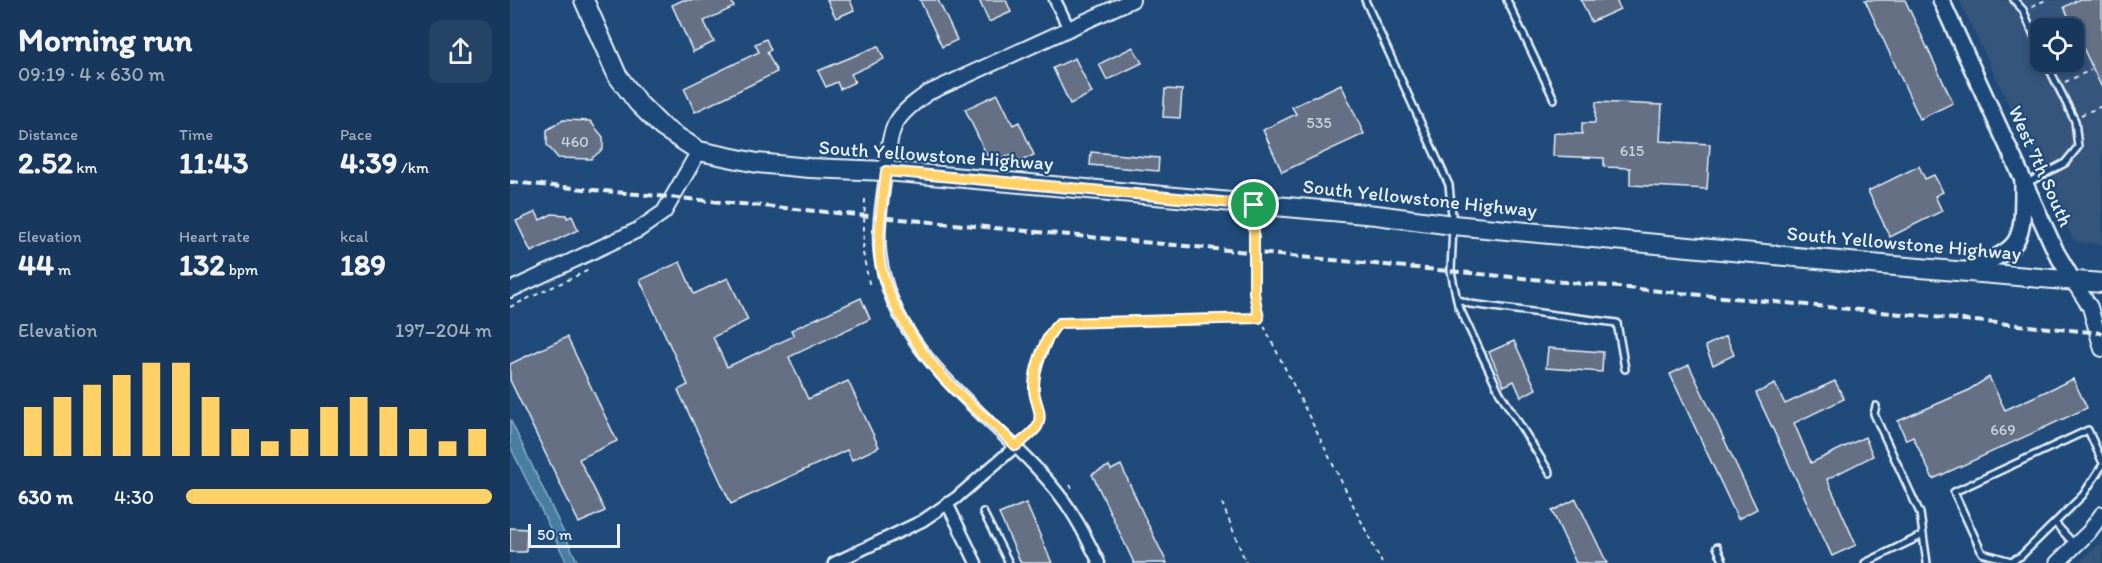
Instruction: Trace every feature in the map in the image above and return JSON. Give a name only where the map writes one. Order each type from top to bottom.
[{"type":"main road","name":"South Yellowstone Highway","points":[[584,0],[617,75],[638,103],[662,127],[699,150],[757,163],[886,171],[1962,272],[2102,283]]},
{"type":"main road","name":"West 7th South","points":[[1943,1],[2056,252],[2073,281]]},
{"type":"main road","points":[[1962,272],[2007,252],[2017,241],[2023,227],[2025,179]]},
{"type":"street","points":[[1055,0],[1069,29]]},
{"type":"street","points":[[1100,563],[1059,494],[1016,446],[943,378],[922,351],[885,281],[879,251],[891,130],[913,103],[928,93],[1132,0]]},
{"type":"street","points":[[510,290],[639,230],[656,219],[664,212],[699,150]]},
{"type":"street","name":"West 7th South","points":[[2073,281],[2090,307],[2102,350]]},
{"type":"street","points":[[834,563],[922,521],[1016,446]]},
{"type":"street","points":[[947,503],[975,563]]},
{"type":"street","points":[[2057,563],[2096,531],[2102,514]]},
{"type":"lane","points":[[1365,0],[1449,185],[1453,225],[1451,271],[1457,299],[1470,333],[1500,393],[1550,472]]},
{"type":"lane","points":[[1507,0],[1554,99]]},
{"type":"lane","points":[[2014,0],[2023,10],[2030,26]]},
{"type":"lane","points":[[2025,179],[2065,163],[2078,147],[2074,121],[2051,72]]},
{"type":"lane","points":[[1457,299],[1470,304],[1617,323],[1625,369]]},
{"type":"lane","points":[[1016,446],[1036,428],[1039,421],[1040,412],[1034,389],[1037,372],[1053,330],[1059,323],[1259,318]]},
{"type":"lane","points":[[1876,406],[1874,414],[1920,513],[1927,563]]},
{"type":"lane","points":[[2088,430],[2102,464],[2083,495],[2055,523],[2021,556],[2011,561],[1982,553],[1954,492],[2088,430]]},
{"type":"lane","points":[[983,512],[1009,563]]},
{"type":"lane","points":[[2055,523],[2075,546]]},
{"type":"lane","points":[[1865,563],[1923,535]]},
{"type":"lane","points":[[1717,548],[1724,563]]},
{"type":"lane","points":[[1984,563],[1987,554]]},
{"type":"path","points":[[2031,7],[2046,0]]},
{"type":"path","points":[[2065,82],[2091,70]]},
{"type":"path","points":[[2080,115],[2102,106]]},
{"type":"path","points":[[865,199],[863,254],[870,288]]},
{"type":"path","points":[[1254,205],[1254,293],[1259,318],[1382,563]]},
{"type":"path","points":[[510,307],[591,269]]},
{"type":"path","points":[[1222,503],[1246,563]]},
{"type":"shaded area","points":[[1959,0],[2102,0],[2102,244],[2074,241]]},
{"type":"shaded area","points":[[510,419],[578,563],[567,563],[510,446]]},
{"type":"shaded area","points":[[2102,545],[2102,563],[2078,563],[2097,546]]},
{"type":"building","points":[[683,0],[731,0],[734,7],[704,21],[714,42],[693,52],[672,5]]},
{"type":"building","points":[[827,0],[850,0],[854,10],[836,18]]},
{"type":"building","points":[[920,0],[938,0],[957,40],[942,47]]},
{"type":"building","points":[[979,0],[1006,0],[1011,12],[989,22]]},
{"type":"building","points":[[1581,0],[1616,0],[1620,9],[1591,22]]},
{"type":"building","points":[[1865,0],[1905,0],[1953,103],[1920,119]]},
{"type":"building","points":[[2078,0],[2102,0],[2102,88],[2084,50],[2084,18],[2069,18],[2064,7]]},
{"type":"building","points":[[766,39],[771,50],[767,52],[777,72],[695,112],[684,88],[759,52],[755,44]]},
{"type":"building","points":[[878,46],[884,59],[851,74],[855,82],[840,89],[837,82],[826,87],[818,71]]},
{"type":"building","points":[[1133,47],[1142,63],[1107,80],[1099,64]]},
{"type":"building","points":[[1075,58],[1092,93],[1070,104],[1053,68]]},
{"type":"building","points":[[1341,84],[1364,134],[1282,172],[1263,130],[1296,114],[1292,107]]},
{"type":"building","points":[[1165,89],[1182,90],[1180,118],[1163,117]]},
{"type":"building","points":[[998,94],[1013,125],[1019,122],[1034,155],[1015,164],[1011,155],[991,164],[965,109]]},
{"type":"building","points":[[1596,102],[1662,105],[1660,141],[1710,144],[1707,189],[1630,185],[1630,168],[1604,167],[1604,158],[1553,156],[1554,133],[1582,134],[1582,123],[1595,123]]},
{"type":"building","points":[[563,120],[590,121],[603,137],[603,149],[591,159],[558,158],[547,145],[547,130]]},
{"type":"building","points":[[1091,152],[1159,158],[1158,171],[1090,165]]},
{"type":"building","points":[[1919,166],[1925,179],[1934,175],[1943,192],[1935,196],[1942,211],[1890,237],[1868,191]]},
{"type":"building","points":[[536,212],[540,220],[552,214],[566,215],[567,218],[572,216],[578,230],[531,252],[516,221]]},
{"type":"building","points":[[680,262],[694,294],[728,278],[748,320],[713,337],[727,367],[794,336],[791,330],[861,298],[870,319],[789,357],[808,399],[848,381],[879,447],[852,460],[847,450],[731,504],[678,390],[688,385],[640,280]]},
{"type":"building","points":[[1726,336],[1734,355],[1713,365],[1705,346]]},
{"type":"building","points":[[567,337],[617,441],[579,459],[605,511],[579,523],[510,380],[510,364]]},
{"type":"building","points":[[1514,341],[1536,389],[1521,397],[1514,381],[1504,386],[1489,352]]},
{"type":"building","points":[[1548,348],[1603,352],[1602,372],[1546,368]]},
{"type":"building","points":[[1689,365],[1757,509],[1738,519],[1670,374]]},
{"type":"building","points":[[1989,377],[2005,410],[2073,379],[2087,408],[1933,479],[1913,437],[1906,440],[1898,421],[1967,391]]},
{"type":"building","points":[[1835,381],[1844,399],[1794,423],[1811,463],[1865,437],[1873,456],[1827,479],[1856,545],[1832,556],[1756,393],[1775,384],[1785,404]]},
{"type":"building","points":[[1121,465],[1167,563],[1134,563],[1092,474],[1109,466],[1111,470]]},
{"type":"building","points":[[1576,499],[1607,563],[1576,563],[1552,511]]},
{"type":"building","points":[[1026,503],[1052,563],[1021,563],[999,514]]},
{"type":"building","points":[[510,528],[527,529],[526,552],[510,552]]},
{"type":"railway","points":[[510,182],[2102,333]]},
{"type":"route","points":[[886,171],[1254,205],[1254,293],[1259,318],[1059,323],[1053,330],[1037,372],[1034,389],[1040,412],[1039,421],[1036,428],[1016,446],[943,378],[922,351],[885,281],[879,251],[886,171]]}]
